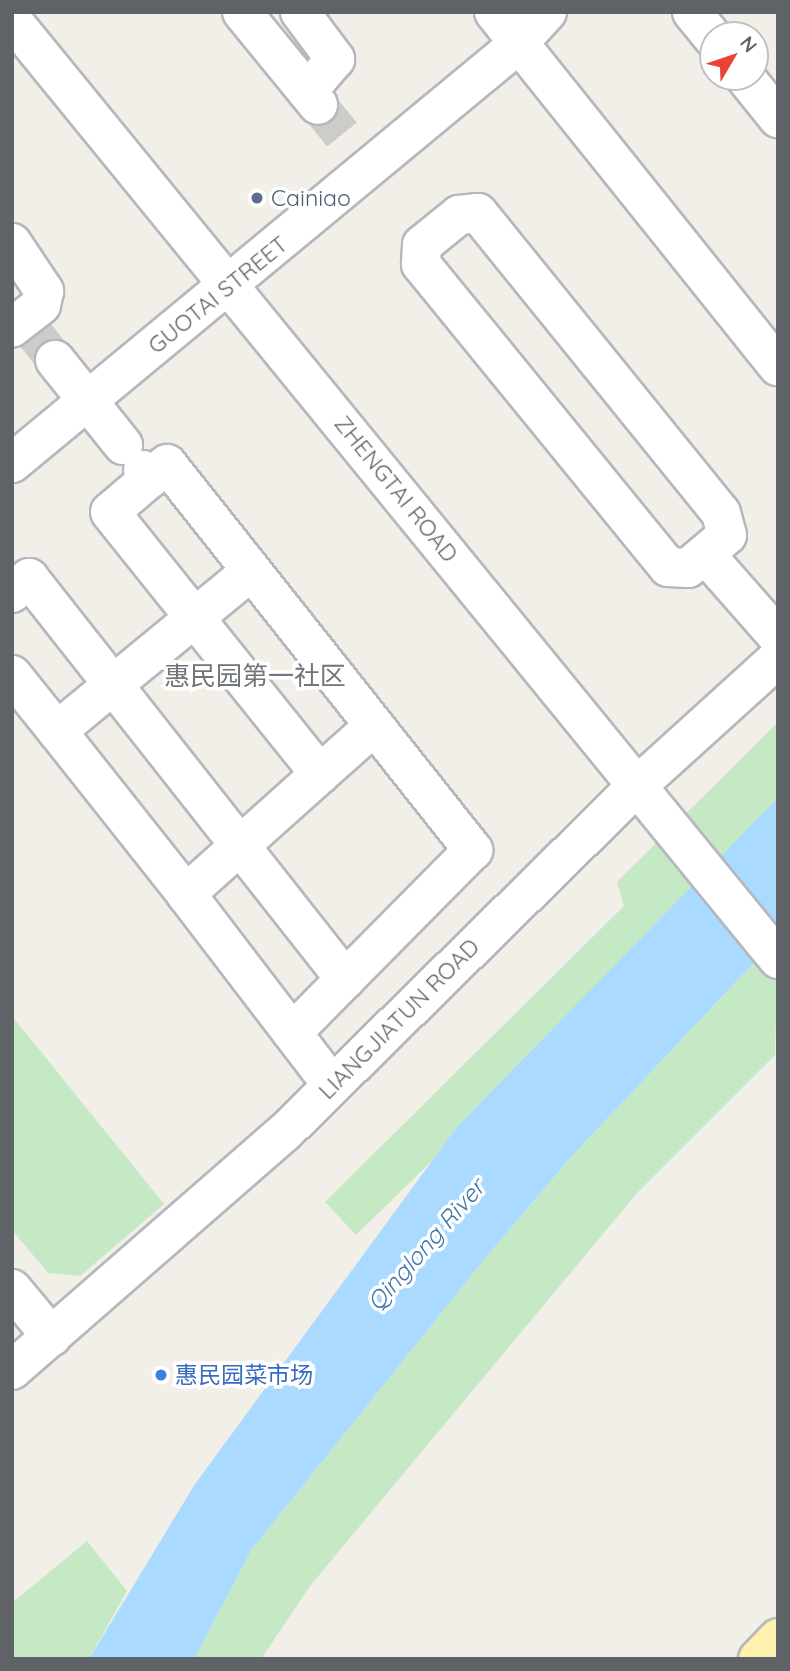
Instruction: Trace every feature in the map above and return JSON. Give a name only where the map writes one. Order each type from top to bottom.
[{"type":"main road","points":[[758,1659],[778,1638]]},
{"type":"street","points":[[242,12],[312,99],[335,59],[300,12]]},
{"type":"street","points":[[494,12],[778,366]]},
{"type":"street","name":"GUOTAI STREET","points":[[12,463],[230,285],[361,158],[519,43],[547,12]]},
{"type":"street","name":"ZHENGTAI ROAD","points":[[12,20],[778,959]]},
{"type":"street","points":[[756,91],[778,118]]},
{"type":"street","points":[[478,213],[721,513],[727,536],[705,554],[688,568],[668,567],[421,264],[422,245],[459,215],[478,213]]},
{"type":"street","points":[[12,243],[44,291],[31,335],[139,465]]},
{"type":"street","points":[[139,465],[167,464],[473,850],[292,1033]]},
{"type":"street","points":[[139,465],[110,512],[320,774]]},
{"type":"street","points":[[705,554],[778,637]]},
{"type":"street","points":[[57,731],[251,571]]},
{"type":"street","points":[[12,593],[29,579],[242,844],[345,979]]},
{"type":"street","name":"LIANGJIATUN ROAD","points":[[12,1370],[332,1085],[637,786],[778,658]]},
{"type":"street","points":[[12,676],[186,894],[332,1085]]},
{"type":"street","points":[[186,894],[374,726]]},
{"type":"street","points":[[12,1289],[51,1337]]},
{"type":"green space","points":[[778,722],[778,823],[356,1235],[325,1202],[624,906],[617,882]]},
{"type":"green space","points":[[778,937],[775,1055],[637,1193],[310,1586],[261,1659],[194,1659],[252,1549],[487,1256],[570,1158]]},
{"type":"green space","points":[[12,1016],[164,1204],[80,1276],[48,1273],[12,1230]]},
{"type":"green space","points":[[87,1541],[127,1591],[89,1659],[12,1659],[12,1603]]},
{"type":"water","name":"Qinglong River","points":[[778,798],[778,937],[570,1158],[487,1256],[252,1549],[194,1659],[89,1659],[195,1484],[457,1127]]},
{"type":"tunnel","points":[[318,105],[352,147]]},
{"type":"tunnel","points":[[34,333],[55,360]]},
{"type":"place","name":"Cainiao","points":[[257,198]]},
{"type":"place","name":"惠民园菜市场","points":[[161,1375]]},
{"type":"district","name":"惠民园第一社区","points":[[255,676]]}]
